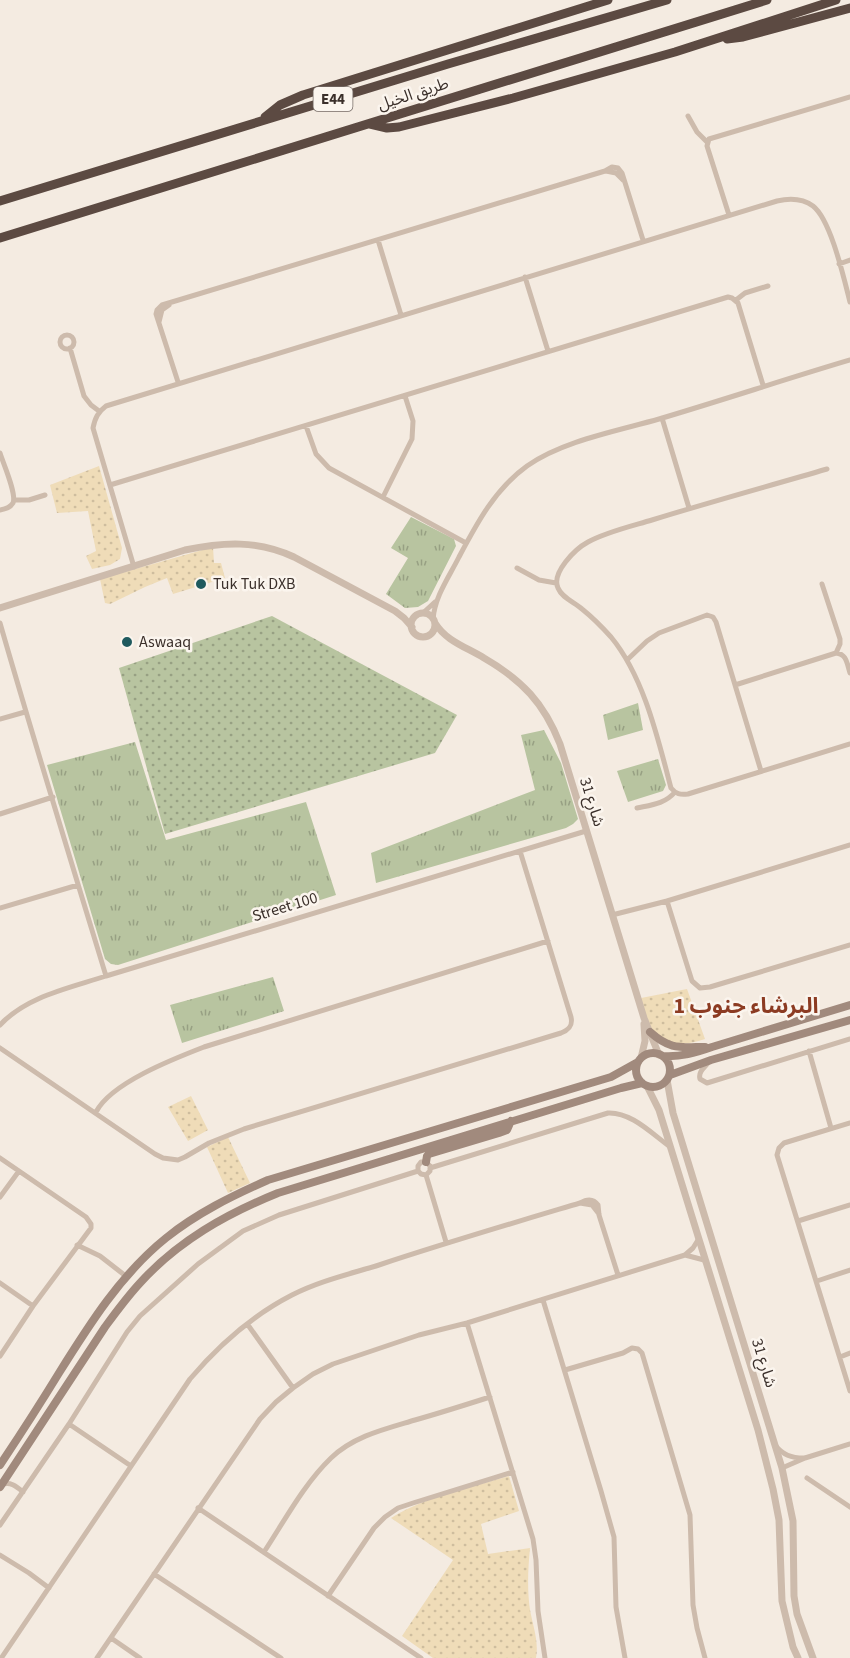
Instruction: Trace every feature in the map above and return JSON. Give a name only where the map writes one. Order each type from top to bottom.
[{"type":"highway","points":[[260,121],[280,105],[303,95],[608,0]]},
{"type":"highway","name":"طريق الخيل","points":[[0,201],[447,64],[667,0]]},
{"type":"highway","name":"طريق الخيل","points":[[0,238],[767,0]]},
{"type":"highway","points":[[370,124],[387,128],[408,125],[513,98],[675,52],[837,0]]},
{"type":"highway","points":[[715,38],[743,37],[850,8]]},
{"type":"main road","points":[[0,1465],[92,1320],[127,1276],[154,1248],[192,1219],[218,1203],[268,1180],[611,1077],[651,1054],[675,1057],[691,1055],[850,1005]]},
{"type":"main road","points":[[1,1486],[105,1327],[123,1304],[157,1266],[204,1228],[278,1193],[621,1088],[644,1084],[658,1087],[669,1077],[711,1060],[850,1020]]},
{"type":"main road","points":[[650,1032],[667,1045],[674,1047],[712,1047]]},
{"type":"main road","points":[[661,1055],[669,1065],[669,1077]]},
{"type":"main road","points":[[640,1060],[636,1071],[644,1084]]},
{"type":"main road","points":[[428,1165],[427,1156],[429,1154],[507,1130],[511,1121]]},
{"type":"street","points":[[729,215],[707,146],[712,137],[850,97]]},
{"type":"street","points":[[688,116],[697,132],[708,142]]},
{"type":"street","points":[[710,153],[713,142],[723,135]]},
{"type":"street","points":[[178,382],[156,314],[162,305],[612,167],[618,168],[622,173],[643,240]]},
{"type":"street","points":[[134,567],[93,428],[94,419],[99,411],[114,402],[643,240],[789,198],[802,200],[822,215],[850,302]]},
{"type":"street","points":[[378,240],[401,315]]},
{"type":"street","points":[[839,264],[850,260]]},
{"type":"street","points":[[525,278],[548,351]]},
{"type":"street","points":[[736,300],[745,293],[768,286]]},
{"type":"street","points":[[110,485],[728,297],[738,303],[763,385]]},
{"type":"street","points":[[70,348],[84,396],[99,411]]},
{"type":"street","points":[[0,608],[185,550],[234,543],[258,545],[294,557],[395,611],[404,618],[418,636],[428,636],[434,630],[438,598],[466,543],[492,501],[528,465],[558,449],[850,360]]},
{"type":"street","points":[[383,497],[412,439],[413,422],[405,396]]},
{"type":"street","points":[[662,418],[689,508]]},
{"type":"street","points":[[306,426],[316,454],[322,462],[338,474],[466,543]]},
{"type":"street","points":[[0,453],[14,500],[8,508],[0,510]]},
{"type":"street","points":[[827,469],[689,508],[591,540],[572,554],[557,576],[556,583],[561,594],[596,621],[627,660],[644,694],[671,788],[675,792],[681,795],[688,794],[850,744]]},
{"type":"street","points":[[14,500],[29,500],[45,495]]},
{"type":"street","points":[[517,568],[539,580],[556,583]]},
{"type":"street","points":[[822,584],[840,639],[836,653]]},
{"type":"street","points":[[412,627],[413,619],[438,598]]},
{"type":"street","points":[[395,611],[427,614],[434,621]]},
{"type":"street","points":[[627,660],[659,633],[707,615],[713,616],[761,771]]},
{"type":"street","name":"شارع 31","points":[[434,621],[448,639]]},
{"type":"street","points":[[0,623],[106,976]]},
{"type":"street","name":"شارع 31","points":[[428,636],[448,639],[483,657],[517,680],[543,709],[553,726],[644,1018],[661,1055]]},
{"type":"street","points":[[735,685],[836,653],[846,658],[850,674]]},
{"type":"street","points":[[0,720],[26,712]]},
{"type":"street","points":[[637,808],[661,802],[675,792]]},
{"type":"street","points":[[0,814],[53,797]]},
{"type":"street","name":"Street 100","points":[[0,1025],[19,1008],[32,1001],[106,976],[586,831]]},
{"type":"street","points":[[612,915],[667,901],[850,844]]},
{"type":"street","points":[[0,1048],[162,1158],[178,1160],[208,1143],[244,1129],[561,1033],[569,1029],[572,1021],[520,851]]},
{"type":"street","points":[[0,908],[78,885]]},
{"type":"street","points":[[667,901],[692,981],[700,988],[850,945]]},
{"type":"street","points":[[96,1112],[105,1099],[133,1080],[156,1067],[196,1050],[548,941]]},
{"type":"street","name":"شارع 31","points":[[640,1060],[645,1041],[644,1018]]},
{"type":"street","points":[[711,1060],[699,1075],[700,1079],[706,1083],[850,1039]]},
{"type":"street","points":[[809,1051],[831,1128]]},
{"type":"street","name":"شارع 31","points":[[669,1077],[673,1113],[782,1468],[793,1521],[794,1596],[797,1614],[813,1658]]},
{"type":"street","name":"شارع 31","points":[[644,1084],[659,1110],[758,1430],[779,1520],[782,1601],[788,1630],[798,1658]]},
{"type":"street","points":[[418,1171],[419,1164],[428,1165],[608,1113],[616,1113],[635,1121],[669,1146]]},
{"type":"street","points":[[850,1123],[784,1143],[777,1155],[850,1391]]},
{"type":"street","points":[[0,1158],[90,1220],[90,1228],[0,1356]]},
{"type":"street","points":[[428,1165],[426,1174],[446,1242]]},
{"type":"street","points":[[0,1197],[19,1171]]},
{"type":"street","points":[[0,1526],[69,1424],[116,1347],[140,1316],[198,1264],[243,1231],[279,1215],[418,1171],[426,1174]]},
{"type":"street","points":[[2,1657],[190,1379],[226,1340],[269,1308],[317,1284],[446,1242],[580,1203],[586,1199],[593,1200],[598,1205],[618,1275]]},
{"type":"street","points":[[798,1221],[850,1205]]},
{"type":"street","points":[[97,1658],[260,1419],[276,1402],[313,1374],[344,1360],[419,1335],[467,1323],[685,1255],[698,1240]]},
{"type":"street","points":[[77,1245],[100,1256],[127,1276]]},
{"type":"street","points":[[685,1255],[704,1260]]},
{"type":"street","points":[[817,1281],[850,1270]]},
{"type":"street","points":[[0,1283],[33,1306]]},
{"type":"street","points":[[543,1300],[614,1537],[616,1607],[624,1658]]},
{"type":"street","points":[[467,1323],[533,1539],[544,1658]]},
{"type":"street","points":[[248,1325],[293,1388]]},
{"type":"street","points":[[565,1370],[623,1353],[632,1348],[642,1353],[690,1515],[693,1605],[705,1658]]},
{"type":"street","points":[[840,1357],[850,1353]]},
{"type":"street","points":[[264,1552],[320,1470],[348,1444],[365,1436],[490,1397]]},
{"type":"street","points":[[69,1424],[131,1466]]},
{"type":"street","points":[[758,1430],[772,1466],[779,1469],[850,1444]]},
{"type":"street","points":[[774,1442],[788,1456],[805,1458]]},
{"type":"street","points":[[328,1596],[374,1528],[398,1508],[513,1472]]},
{"type":"street","points":[[807,1478],[850,1507]]},
{"type":"street","points":[[1,1486],[9,1483],[23,1492]]},
{"type":"street","points":[[198,1508],[421,1658]]},
{"type":"street","points":[[0,1555],[49,1588]]},
{"type":"street","points":[[154,1574],[281,1658]]},
{"type":"street","points":[[111,1638],[140,1658]]},
{"type":"green space","points":[[411,517],[454,539],[456,546],[428,601],[418,607],[405,608],[386,594],[408,558],[391,548]]},
{"type":"green space","points":[[272,616],[457,715],[435,753],[165,834],[119,668]]},
{"type":"green space","points":[[638,703],[643,730],[608,740],[603,715]]},
{"type":"green space","points":[[544,730],[561,763],[578,819],[573,824],[566,828],[376,883],[371,853],[535,790],[521,735]]},
{"type":"green space","points":[[135,742],[166,840],[306,802],[336,895],[118,965],[111,964],[105,959],[47,765]]},
{"type":"green space","points":[[658,759],[666,785],[663,791],[628,802],[617,771]]},
{"type":"green space","points":[[273,977],[284,1011],[182,1043],[170,1005]]},
{"type":"sand","points":[[99,466],[122,548],[120,559],[110,565],[92,569],[86,556],[96,551],[88,511],[57,513],[50,485]]},
{"type":"sand","points":[[213,547],[214,563],[221,563],[225,578],[173,594],[167,578],[110,604],[105,603],[100,579]]},
{"type":"sand","points":[[687,989],[705,1039],[682,1044],[660,1038],[650,1026],[641,998]]},
{"type":"sand","points":[[191,1096],[208,1130],[188,1141],[168,1107]]},
{"type":"sand","points":[[228,1137],[250,1183],[228,1193],[207,1147]]},
{"type":"sand","points":[[509,1476],[519,1511],[481,1524],[488,1554],[530,1548],[528,1594],[536,1640],[536,1658],[433,1658],[402,1636],[453,1560],[391,1518],[434,1498]]},
{"type":"place","name":"Tuk Tuk DXB","points":[[201,584]]},
{"type":"place","name":"Aswaaq","points":[[127,642]]},
{"type":"district","name":"البرشاء جنوب 1","points":[[746,1006]]}]
